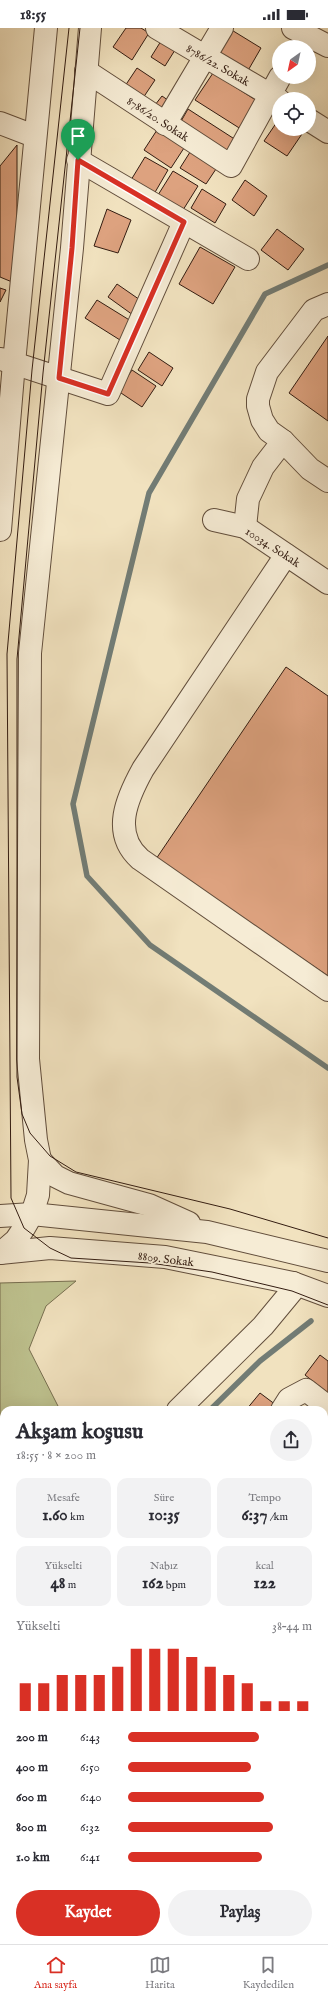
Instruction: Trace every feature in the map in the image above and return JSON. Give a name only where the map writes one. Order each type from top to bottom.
[{"type":"street","points":[[0,530],[7,361],[46,28]]},
{"type":"street","points":[[0,1253],[16,1240],[32,1214],[38,1195],[40,1160],[36,1140],[28,1059],[30,653],[41,531],[59,378],[72,248],[90,28]]},
{"type":"street","name":"8786/22. Sokak","points":[[157,28],[204,58],[276,91]]},
{"type":"street","points":[[165,124],[222,28]]},
{"type":"street","points":[[301,34],[328,46]]},
{"type":"street","name":"8786/20. Sokak","points":[[86,71],[231,166],[276,91]]},
{"type":"street","points":[[0,122],[34,136]]},
{"type":"street","points":[[316,124],[328,132]]},
{"type":"street","points":[[78,160],[248,258]]},
{"type":"street","points":[[7,361],[108,394],[184,222]]},
{"type":"street","points":[[328,304],[314,310],[267,372],[258,399],[259,413],[269,431],[283,441],[310,469],[328,481]]},
{"type":"street","points":[[244,527],[248,499],[264,468],[283,441]]},
{"type":"street","name":"10034. Sokak","points":[[214,520],[244,527],[328,583]]},
{"type":"street","points":[[286,555],[143,769],[131,792],[123,828],[129,848],[140,859],[328,990]]},
{"type":"street","points":[[40,1160],[55,1176],[70,1183],[149,1205],[207,1232]]},
{"type":"street","points":[[0,1216],[32,1214],[207,1232],[328,1261]]},
{"type":"street","name":"8809. Sokak","points":[[0,1253],[50,1248],[165,1257],[293,1283],[328,1296]]},
{"type":"street","points":[[182,1406],[263,1326],[292,1291],[293,1283]]},
{"type":"street","points":[[285,1406],[289,1399],[306,1390],[327,1406]]},
{"type":"green space","points":[[76,1281],[46,1306],[29,1349],[58,1406],[0,1406],[0,1283]]},
{"type":"building","points":[[126,28],[141,28],[149,33],[132,60],[113,47]]},
{"type":"building","points":[[230,29],[261,48],[246,74],[215,55]]},
{"type":"building","points":[[161,41],[175,50],[165,66],[151,57]]},
{"type":"building","points":[[137,68],[155,80],[143,98],[125,86]]},
{"type":"building","points":[[213,73],[262,104],[244,131],[195,100]]},
{"type":"building","points":[[162,96],[175,105],[169,114],[155,105]]},
{"type":"building","points":[[188,109],[236,140],[228,153],[180,123]]},
{"type":"building","points":[[272,129],[272,136],[301,136],[287,156],[264,141]]},
{"type":"building","points":[[157,130],[184,148],[171,168],[144,150]]},
{"type":"building","points":[[17,145],[17,284],[0,277],[0,166]]},
{"type":"building","points":[[192,149],[218,166],[206,184],[180,168]]},
{"type":"building","points":[[145,157],[168,170],[154,194],[131,180]]},
{"type":"building","points":[[173,171],[198,186],[183,210],[158,195]]},
{"type":"building","points":[[245,180],[267,196],[254,216],[232,200]]},
{"type":"building","points":[[202,189],[226,204],[215,223],[191,208]]},
{"type":"building","points":[[107,209],[131,220],[118,253],[94,246]]},
{"type":"building","points":[[277,229],[304,249],[288,270],[261,250]]},
{"type":"building","points":[[200,247],[235,267],[213,304],[179,284]]},
{"type":"building","points":[[117,284],[143,302],[133,315],[108,297]]},
{"type":"building","points":[[0,288],[6,290],[0,302]]},
{"type":"building","points":[[97,300],[131,321],[120,340],[85,318]]},
{"type":"building","points":[[328,336],[328,421],[289,393]]},
{"type":"building","points":[[149,352],[173,368],[162,386],[138,370]]},
{"type":"building","points":[[132,370],[156,386],[142,407],[118,391]]},
{"type":"building","points":[[286,667],[328,696],[328,976],[156,859]]},
{"type":"building","points":[[320,1355],[328,1361],[328,1393],[305,1375]]},
{"type":"building","points":[[260,1393],[276,1405],[275,1406],[249,1406]]},
{"type":"waterway","points":[[328,265],[265,294],[149,493],[73,804],[87,876],[150,945],[328,1068]]},
{"type":"waterway","points":[[214,1406],[260,1361],[311,1321]]},
{"type":"tram line","points":[[69,28],[32,370],[7,654],[11,1198],[24,1228],[50,1248],[71,1258],[150,1263],[212,1272],[292,1291],[328,1305]]},
{"type":"tram line","points":[[80,28],[43,373],[17,659],[17,1077],[22,1114],[30,1133],[50,1156],[76,1172],[230,1209],[328,1238]]},
{"type":"route","points":[[78,160],[184,222],[108,394],[59,378],[72,248],[78,160]]}]
